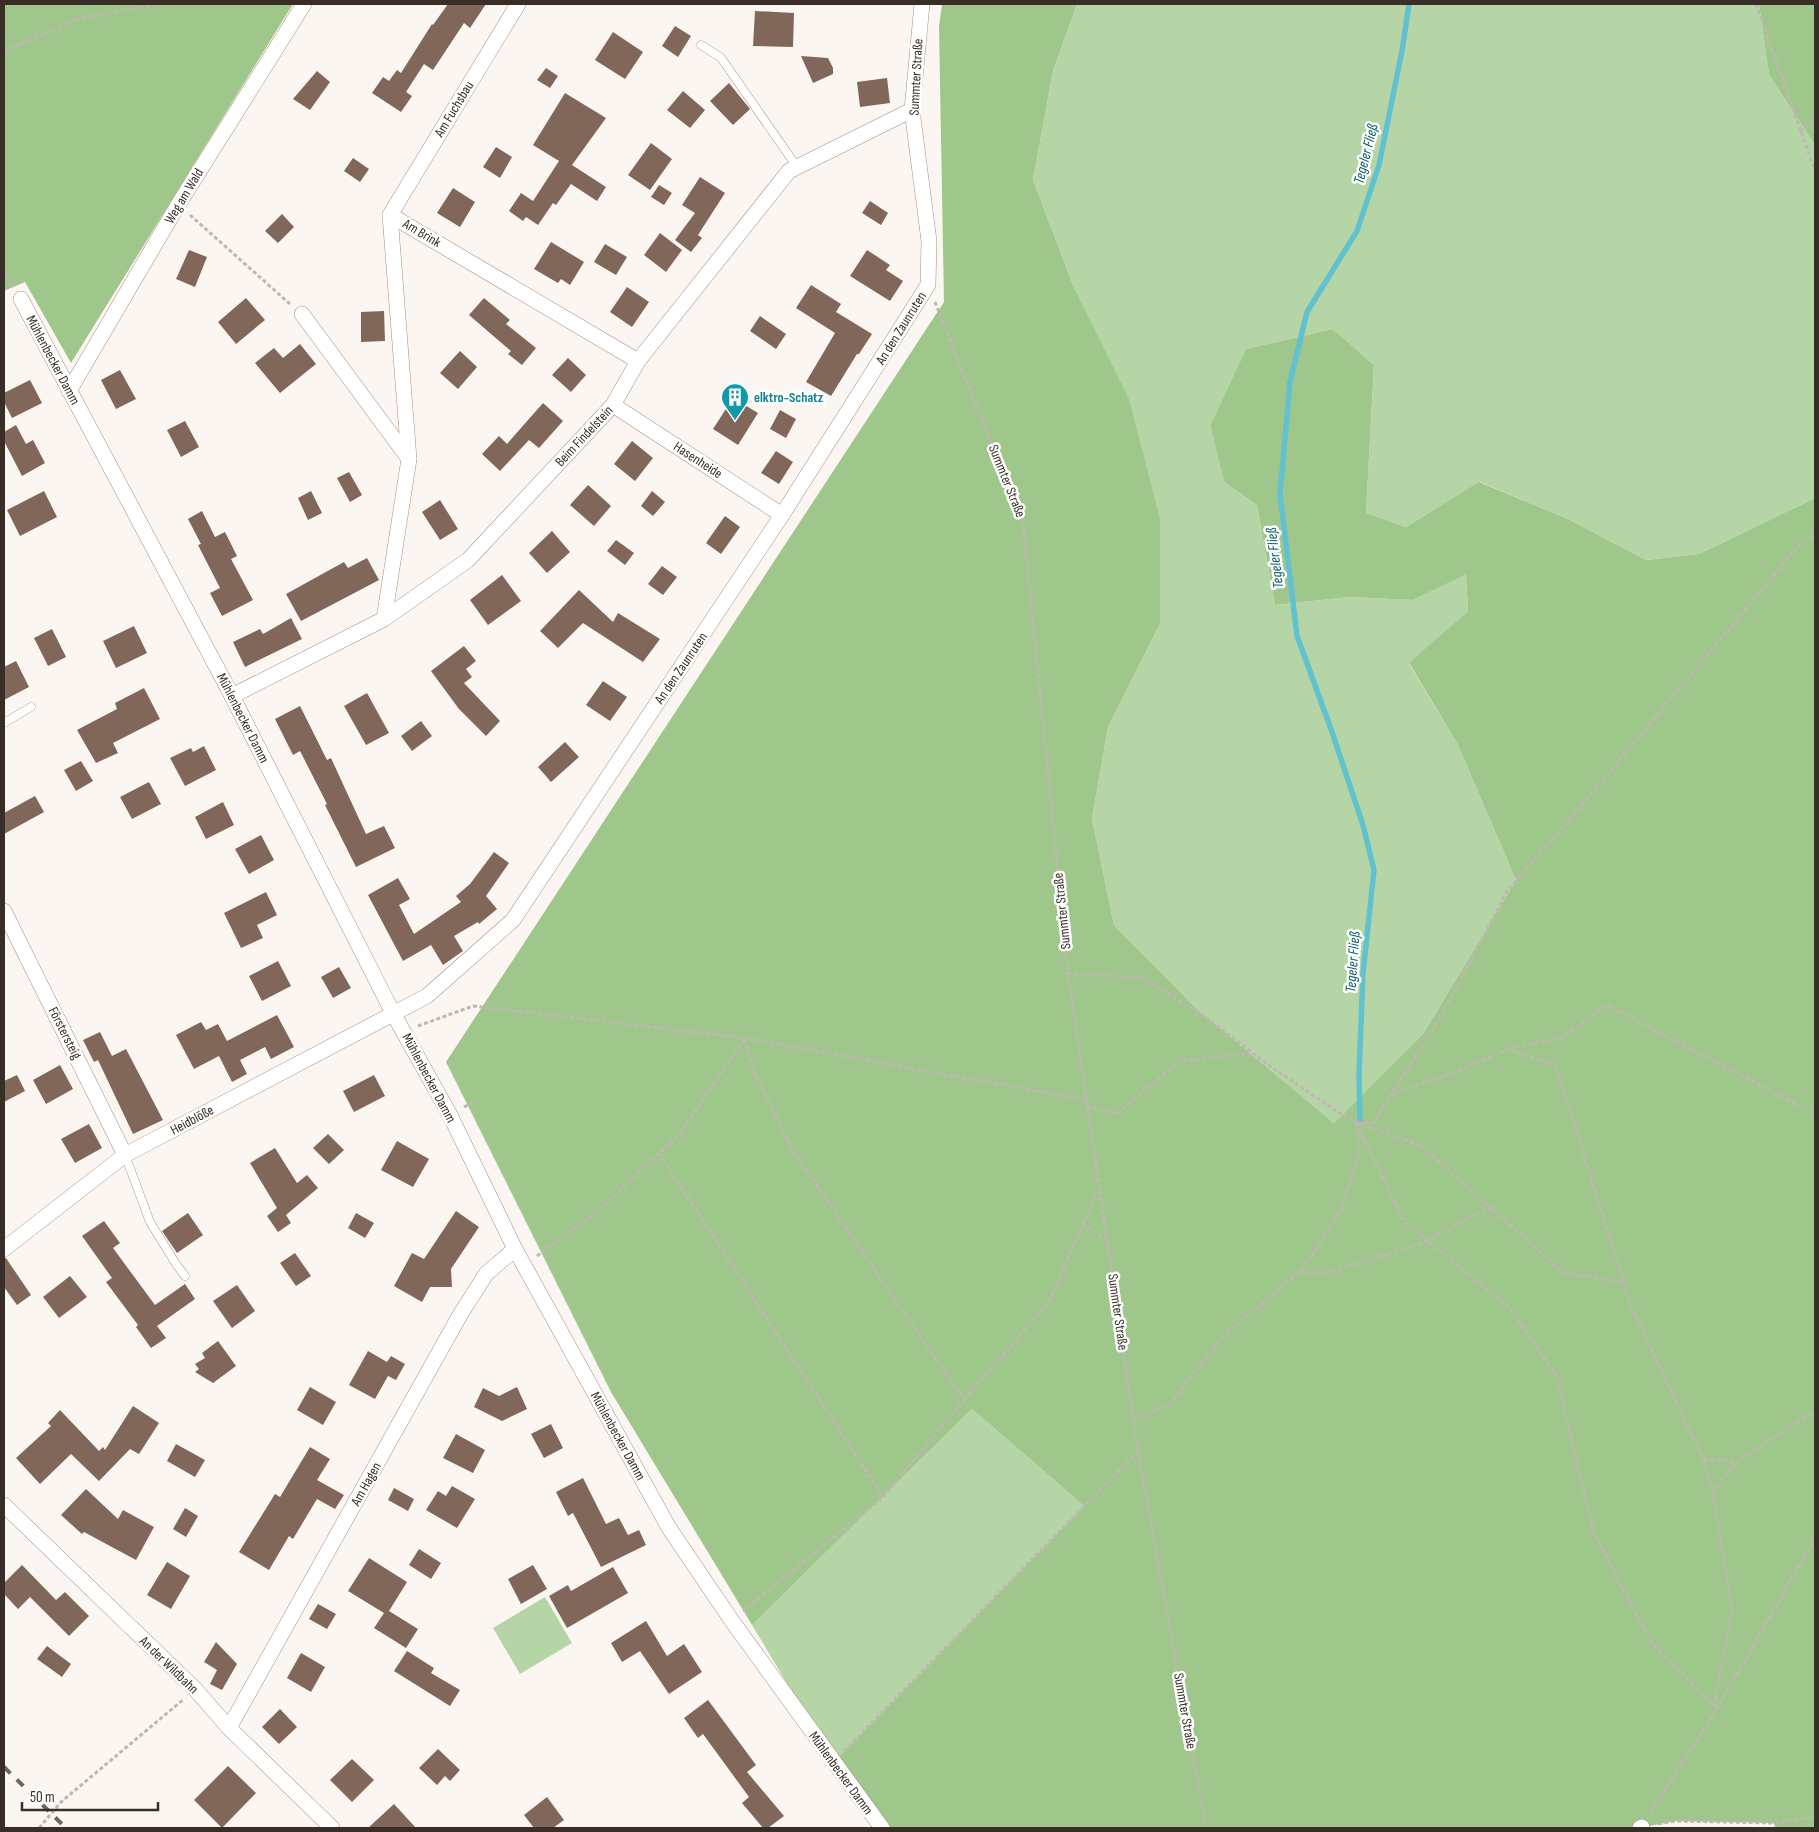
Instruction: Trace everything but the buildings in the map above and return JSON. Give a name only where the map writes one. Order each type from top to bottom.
[{"type":"street","name":"Weg am Wald","points":[[69,390],[178,205],[304,4]]},
{"type":"street","name":"Am Fuchsbau","points":[[390,215],[518,4]]},
{"type":"street","name":"Summter Straße","points":[[922,4],[912,110],[929,241],[928,285]]},
{"type":"street","name":"Beim Findelstein","points":[[232,696],[384,619],[468,560],[614,405],[638,361],[789,171],[912,110]]},
{"type":"street","name":"Am Brink","points":[[390,215],[638,361]]},
{"type":"street","name":"Am Brink","points":[[384,619],[409,459],[390,215]]},
{"type":"street","name":"An den Zaunruten","points":[[394,1014],[427,996],[513,920],[782,515],[928,285]]},
{"type":"street","name":"Mühlenbecker Damm","points":[[21,299],[232,696],[394,1014],[450,1116],[515,1249],[670,1528],[732,1620],[882,1828]]},
{"type":"street","points":[[302,314],[409,459]]},
{"type":"street","name":"Hasenheide","points":[[614,405],[782,515]]},
{"type":"street","name":"Förstersteig","points":[[4,911],[126,1155]]},
{"type":"street","name":"Heidblöße","points":[[4,1249],[126,1155],[394,1014]]},
{"type":"street","name":"Am Hagen","points":[[230,1728],[460,1315],[486,1274],[515,1249]]},
{"type":"street","name":"An der Wildbahn","points":[[4,1504],[195,1689],[230,1728],[332,1828]]},
{"type":"lane","points":[[701,45],[720,57],[724,62],[797,167]]},
{"type":"lane","points":[[4,723],[31,707]]},
{"type":"lane","points":[[126,1155],[150,1222],[185,1276]]},
{"type":"path","points":[[4,51],[80,18],[161,4]]},
{"type":"path","points":[[1756,4],[1815,171]]},
{"type":"path","points":[[1800,132],[1815,120]]},
{"type":"path","points":[[178,205],[302,314]]},
{"type":"path","name":"Summter Straße","points":[[928,285],[1023,523],[1068,973],[1138,1452],[1206,1828]]},
{"type":"path","points":[[1358,1123],[1374,1122],[1443,1013],[1507,891],[1583,804],[1800,544],[1815,534]]},
{"type":"path","points":[[1068,973],[1142,978],[1204,1016],[1258,1058],[1342,1114],[1358,1123],[1420,1145],[1564,1273],[1623,1282]]},
{"type":"path","points":[[1391,1095],[1458,1070],[1508,1048],[1563,1038],[1607,1005],[1815,1114]]},
{"type":"path","points":[[404,1031],[473,1006],[745,1038],[1086,1100]]},
{"type":"path","points":[[525,1266],[599,1211],[680,1133],[745,1038]]},
{"type":"path","points":[[745,1038],[756,1074],[793,1151],[964,1400]]},
{"type":"path","points":[[1508,1048],[1556,1066],[1632,1309],[1704,1460],[1713,1492],[1732,1612],[1716,1707]]},
{"type":"path","points":[[1087,1106],[1118,1114],[1180,1061],[1246,1054],[1258,1058]]},
{"type":"path","points":[[1358,1123],[1358,1127],[1405,1223],[1509,1307],[1556,1375],[1594,1533],[1650,1642],[1716,1707]]},
{"type":"path","points":[[1133,1419],[1170,1404],[1221,1339],[1304,1268],[1341,1210],[1358,1158],[1358,1123]]},
{"type":"path","points":[[659,1153],[882,1497]]},
{"type":"path","points":[[732,1620],[882,1497],[1050,1302],[1082,1224],[1099,1190]]},
{"type":"path","points":[[1300,1272],[1324,1274],[1427,1241],[1490,1207]]},
{"type":"path","points":[[1082,1224],[1108,1242]]},
{"type":"path","points":[[1713,1492],[1738,1461],[1811,1413],[1815,1415]]},
{"type":"path","points":[[834,1762],[1138,1452]]},
{"type":"path","points":[[1704,1460],[1738,1461]]},
{"type":"path","points":[[1641,1828],[1716,1707],[1815,1538]]},
{"type":"path","points":[[39,1828],[62,1802],[195,1689]]},
{"type":"path","points":[[1641,1828],[1675,1822],[1773,1823],[1815,1817]]},
{"type":"green space","points":[[4,4],[293,4],[71,363],[25,282],[4,291]]},
{"type":"green space","points":[[942,4],[1077,4],[1053,71],[1033,180],[1074,288],[1129,399],[1160,519],[1160,624],[1108,727],[1092,819],[1114,925],[1197,1009],[1334,1123],[1423,1034],[1516,880],[1457,743],[1409,663],[1468,611],[1466,574],[1413,600],[1349,597],[1275,605],[1257,505],[1224,482],[1210,425],[1246,349],[1333,329],[1374,365],[1366,513],[1406,527],[1479,482],[1566,518],[1646,560],[1699,554],[1815,498],[1815,1828],[1776,1828],[1773,1823],[1675,1821],[1640,1828],[884,1828],[834,1762],[1084,1506],[972,1409],[752,1625],[611,1392],[446,1062],[944,302],[939,27]]},
{"type":"green space","points":[[1077,4],[1759,4],[1769,75],[1815,145],[1815,498],[1699,554],[1646,560],[1566,518],[1480,482],[1406,527],[1366,513],[1374,365],[1333,329],[1246,349],[1210,425],[1224,482],[1257,505],[1275,605],[1349,597],[1413,600],[1466,573],[1468,611],[1409,664],[1457,743],[1516,880],[1423,1034],[1334,1123],[1197,1009],[1114,925],[1092,819],[1108,727],[1160,624],[1074,288],[1033,180],[1053,71]]},
{"type":"green space","points":[[1759,4],[1815,4],[1815,145],[1769,75]]},
{"type":"green space","points":[[972,1409],[1084,1506],[834,1762],[752,1625]]},
{"type":"green space","points":[[545,1597],[572,1643],[520,1674],[493,1628]]},
{"type":"waterway","name":"Tegeler Fließ","points":[[1360,1120],[1359,1074],[1363,973],[1374,870],[1363,825],[1297,636],[1280,494],[1290,382],[1307,312],[1357,231],[1379,165],[1402,51],[1409,4]]},
{"type":"railway","points":[[4,1767],[66,1828]]},
{"type":"place","name":"elktro-Schatz","points":[[735,421]]}]
